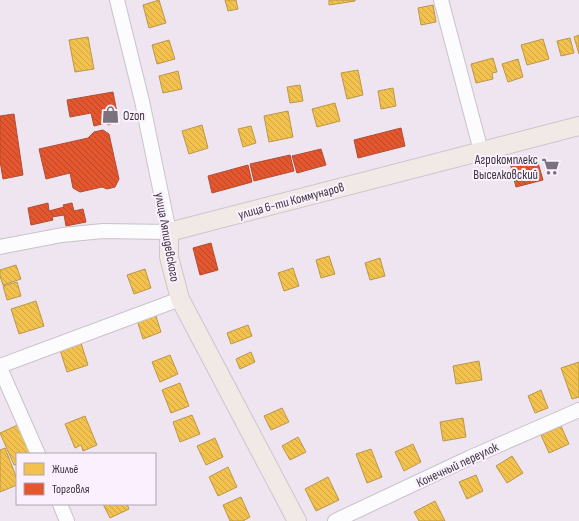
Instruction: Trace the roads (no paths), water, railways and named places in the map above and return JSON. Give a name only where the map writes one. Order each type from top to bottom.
[{"type":"main road","name":"улица 6-ти Коммунаров","points":[[169,232],[579,126]]},
{"type":"main road","name":"улица Ляпидевского","points":[[169,232],[169,257],[180,299],[297,521]]},
{"type":"street","name":"улица Ляпидевского","points":[[117,0],[142,100],[169,232]]},
{"type":"street","points":[[441,0],[481,151]]},
{"type":"street","name":"улица 6-ти Коммунаров","points":[[0,247],[62,235],[103,231],[169,232]]},
{"type":"street","points":[[38,453],[0,367],[180,299]]},
{"type":"street","name":"Конечный переулок","points":[[335,521],[469,458],[579,410]]},
{"type":"street","points":[[60,505],[67,521]]},
{"type":"place","name":"Ozon","points":[[110,115]]},
{"type":"place","name":"Агрокомплекс Выселковский","points":[[551,166]]}]
